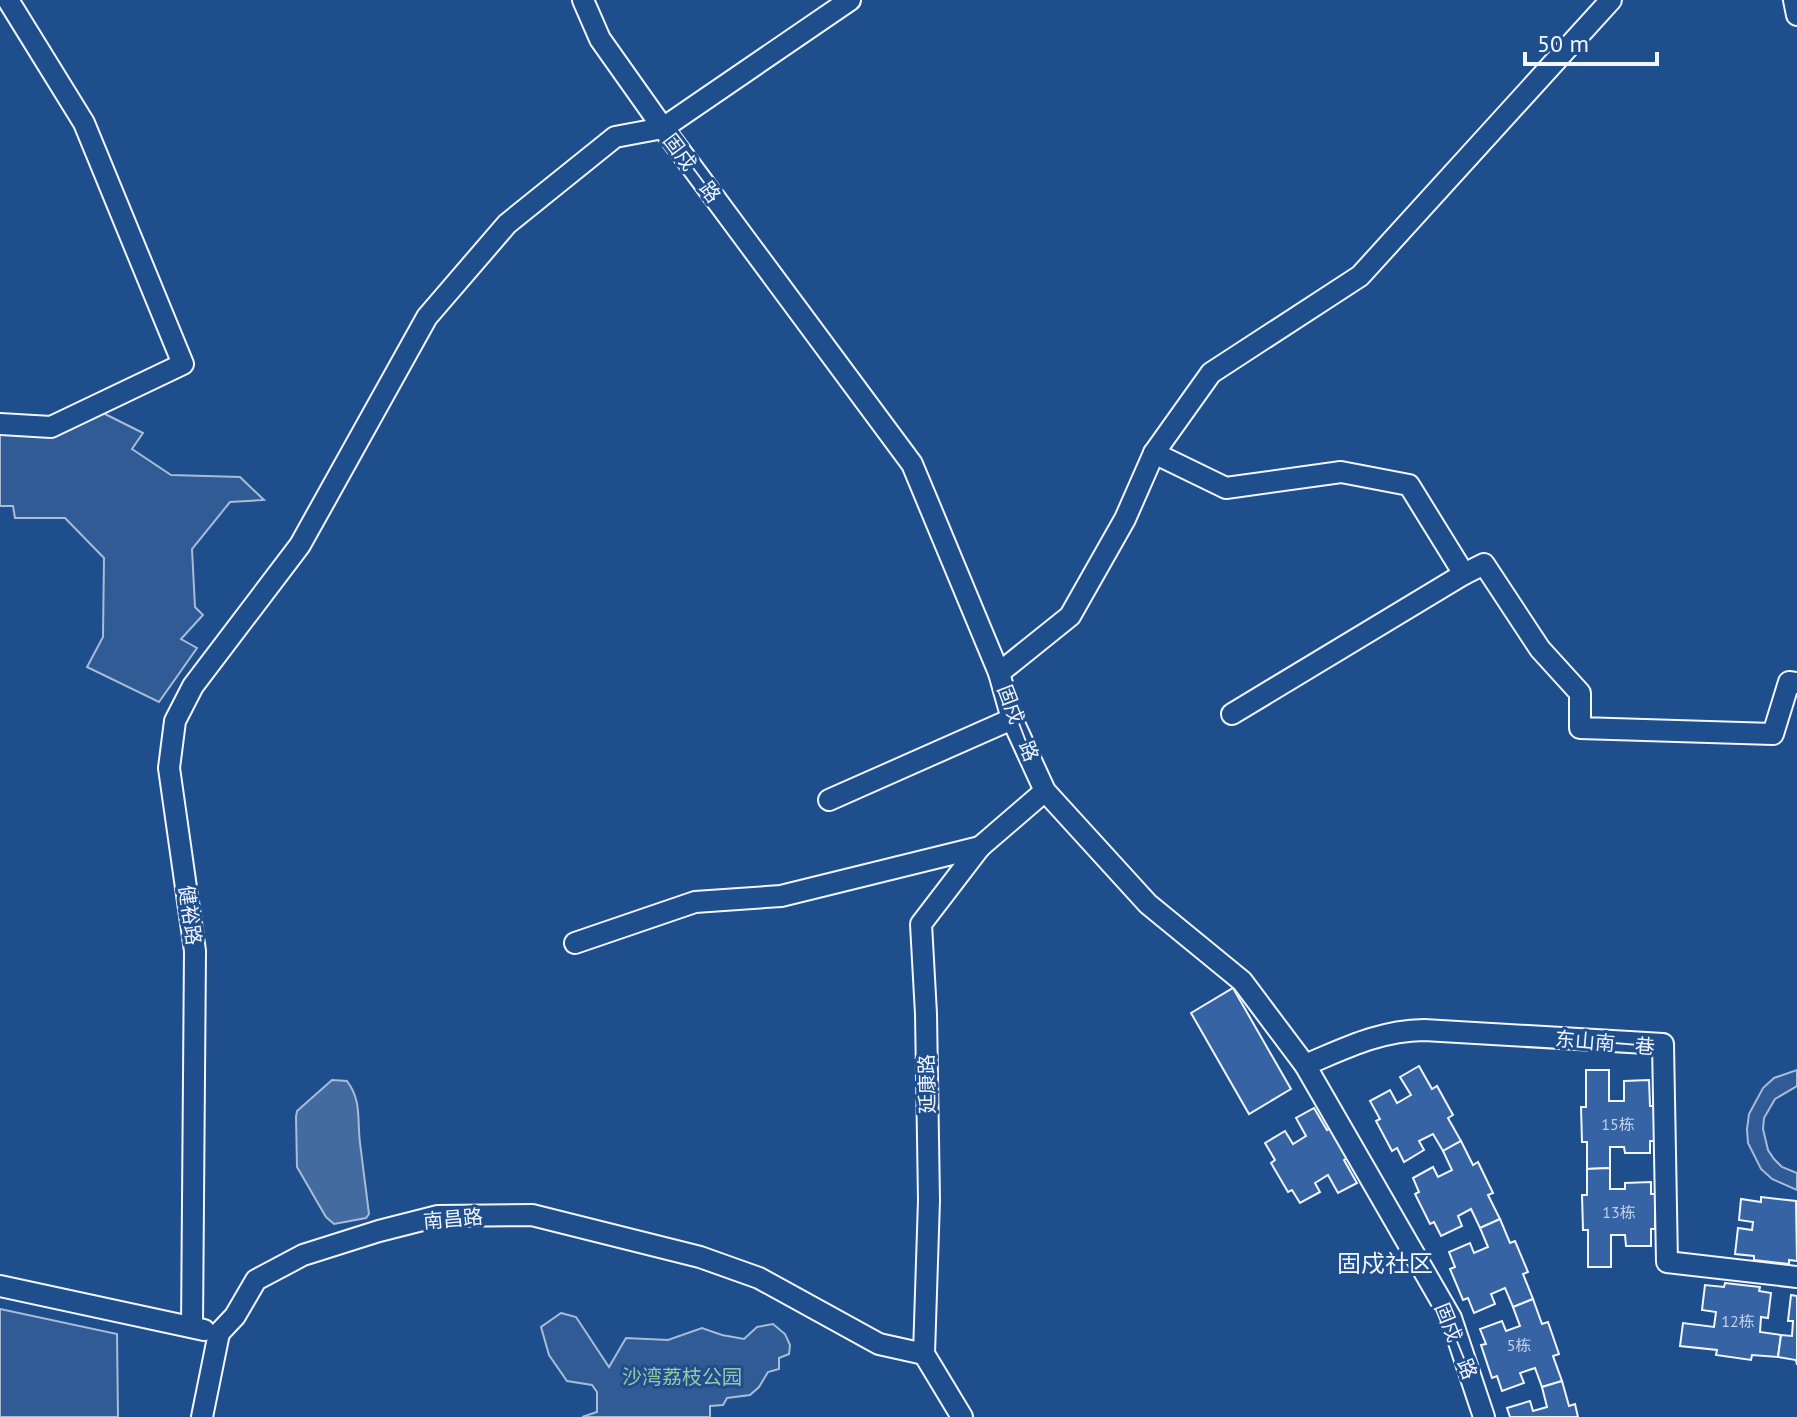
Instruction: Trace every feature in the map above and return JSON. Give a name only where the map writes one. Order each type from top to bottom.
[{"type":"street","points":[[0,424],[51,427],[183,364],[84,123],[8,0]]},
{"type":"street","name":"固戍一路","points":[[583,0],[600,39],[663,128],[912,464],[999,673],[1012,719],[1045,791],[1148,904],[1242,981],[1305,1065],[1451,1318],[1484,1417]]},
{"type":"street","points":[[663,128],[850,0]]},
{"type":"street","points":[[999,673],[1070,616],[1125,519],[1154,453],[1211,373],[1360,276],[1611,0]]},
{"type":"street","points":[[1794,0],[1797,15]]},
{"type":"street","name":"健裕路","points":[[192,1327],[195,951],[169,768],[175,721],[193,686],[300,545],[427,317],[507,224],[615,137],[663,128]]},
{"type":"street","points":[[1154,453],[1226,488],[1341,472],[1409,485],[1464,574]]},
{"type":"street","points":[[1232,714],[1484,564],[1540,649],[1580,693],[1580,728],[1773,734],[1789,682],[1797,683]]},
{"type":"street","points":[[829,800],[1012,719]]},
{"type":"street","name":"延康路","points":[[924,1354],[929,1200],[921,924],[980,847],[1045,791]]},
{"type":"street","points":[[575,943],[695,902],[781,896],[980,847]]},
{"type":"street","name":"东山南一巷","points":[[1305,1065],[1372,1037],[1395,1031],[1424,1030],[1663,1044],[1667,1262],[1797,1277]]},
{"type":"street","name":"南昌路","points":[[219,1333],[235,1316],[256,1280],[303,1255],[438,1216],[532,1215],[700,1257],[759,1278],[879,1344],[924,1354]]},
{"type":"street","points":[[0,1286],[219,1333],[202,1417]]},
{"type":"street","points":[[924,1354],[962,1417]]},
{"type":"shaded area","points":[[99,411],[143,433],[132,449],[171,475],[240,477],[264,500],[230,502],[192,549],[195,607],[203,615],[181,639],[197,648],[159,702],[87,667],[103,637],[104,558],[65,518],[15,518],[13,506],[0,506],[0,424]]},
{"type":"shaded area","points":[[1797,1070],[1797,1086],[1775,1099],[1764,1118],[1763,1129],[1768,1150],[1774,1159],[1782,1167],[1797,1173],[1797,1190],[1772,1179],[1761,1169],[1748,1143],[1747,1129],[1749,1114],[1763,1088],[1774,1078]]},
{"type":"shaded area","points":[[332,1080],[347,1081],[355,1096],[369,1214],[366,1218],[334,1224],[326,1217],[297,1167],[296,1117],[297,1111]]},
{"type":"shaded area","points":[[0,1309],[117,1334],[118,1417],[0,1417]]},
{"type":"shaded area","name":"沙湾荔枝公园","points":[[561,1313],[576,1317],[609,1367],[626,1338],[668,1340],[702,1328],[744,1339],[757,1327],[773,1324],[785,1334],[790,1345],[789,1354],[779,1358],[779,1369],[768,1372],[750,1395],[727,1398],[723,1405],[710,1406],[710,1417],[582,1417],[597,1412],[597,1392],[592,1385],[567,1381],[549,1355],[541,1327]]},
{"type":"building","points":[[1233,988],[1291,1089],[1249,1114],[1191,1013]]},
{"type":"building","points":[[1419,1066],[1432,1089],[1437,1086],[1453,1115],[1448,1118],[1461,1141],[1443,1151],[1433,1134],[1419,1141],[1424,1150],[1404,1162],[1397,1148],[1392,1151],[1376,1121],[1380,1119],[1370,1101],[1390,1090],[1397,1103],[1411,1095],[1400,1077]]},
{"type":"building","points":[[1586,1070],[1609,1070],[1609,1101],[1624,1101],[1624,1081],[1649,1080],[1650,1106],[1654,1106],[1654,1141],[1650,1141],[1650,1153],[1625,1153],[1624,1147],[1610,1147],[1610,1168],[1587,1169],[1587,1142],[1582,1142],[1581,1107],[1586,1107]]},
{"type":"building","points":[[1314,1108],[1327,1130],[1332,1127],[1349,1157],[1344,1160],[1357,1183],[1338,1193],[1328,1175],[1315,1183],[1320,1192],[1300,1203],[1292,1190],[1288,1192],[1271,1163],[1275,1160],[1265,1143],[1285,1131],[1293,1144],[1306,1136],[1296,1118]]},
{"type":"building","points":[[1461,1141],[1473,1165],[1478,1162],[1493,1193],[1488,1195],[1500,1219],[1480,1228],[1471,1209],[1458,1216],[1462,1226],[1441,1236],[1434,1222],[1430,1224],[1415,1194],[1419,1192],[1413,1178],[1433,1167],[1438,1177],[1452,1170],[1443,1151]]},
{"type":"building","points":[[1610,1168],[1610,1189],[1625,1189],[1625,1183],[1651,1182],[1651,1194],[1655,1194],[1655,1229],[1651,1229],[1651,1246],[1626,1246],[1625,1235],[1611,1235],[1611,1267],[1588,1267],[1588,1230],[1583,1230],[1582,1195],[1587,1195],[1587,1169]]},
{"type":"building","points":[[1761,1197],[1796,1201],[1797,1261],[1789,1260],[1789,1264],[1754,1260],[1754,1256],[1735,1254],[1738,1228],[1752,1230],[1753,1222],[1739,1220],[1741,1199],[1761,1202]]},
{"type":"building","points":[[1500,1219],[1510,1243],[1515,1241],[1528,1272],[1523,1274],[1533,1299],[1513,1307],[1505,1288],[1491,1294],[1495,1304],[1474,1313],[1468,1298],[1463,1300],[1450,1269],[1455,1267],[1449,1252],[1470,1243],[1474,1253],[1488,1247],[1480,1228]]},
{"type":"building","points":[[1725,1283],[1760,1287],[1759,1291],[1771,1293],[1768,1318],[1761,1317],[1760,1332],[1781,1335],[1778,1357],[1752,1355],[1751,1360],[1716,1355],[1717,1350],[1680,1346],[1683,1323],[1714,1327],[1716,1312],[1702,1310],[1705,1285],[1724,1287]]},
{"type":"building","points":[[1791,1295],[1797,1296],[1797,1365],[1796,1360],[1778,1357],[1781,1335],[1792,1336],[1793,1321],[1788,1321]]},
{"type":"building","points":[[1533,1299],[1542,1324],[1548,1322],[1559,1354],[1553,1356],[1562,1381],[1542,1387],[1535,1368],[1520,1373],[1524,1383],[1502,1391],[1497,1376],[1492,1378],[1481,1345],[1486,1344],[1480,1329],[1502,1321],[1506,1331],[1520,1326],[1513,1307]]},
{"type":"building","points":[[1562,1381],[1569,1406],[1575,1404],[1578,1417],[1510,1417],[1507,1408],[1530,1401],[1533,1411],[1547,1407],[1542,1387]]},
{"type":"district","name":"固戍社区","points":[[1385,1263]]}]
